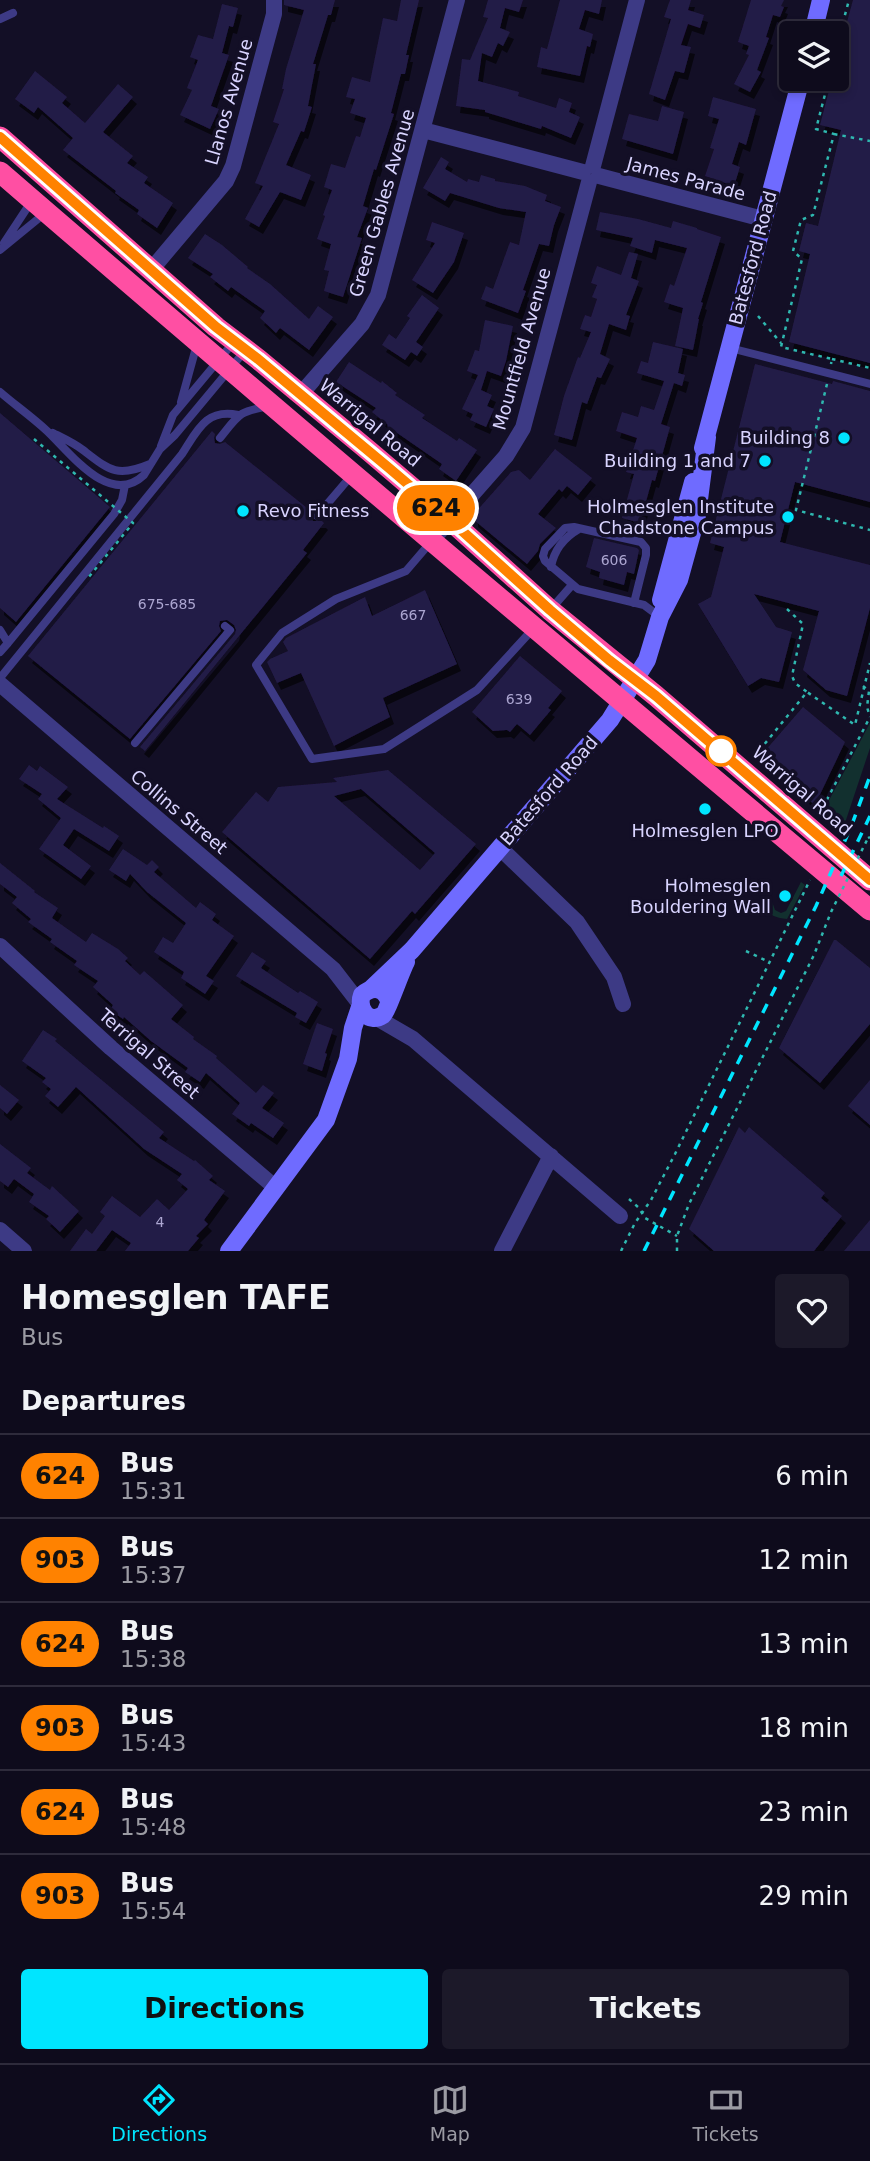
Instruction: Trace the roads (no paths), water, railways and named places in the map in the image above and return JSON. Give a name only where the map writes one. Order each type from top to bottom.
[{"type":"highway","name":"Warrigal Road","points":[[0,137],[151,270],[450,520],[550,610],[868,873]]},
{"type":"highway","points":[[0,172],[198,343],[870,910]]},
{"type":"street","name":"Llanos Avenue","points":[[151,270],[226,181],[233,166],[274,14],[274,0]]},
{"type":"street","name":"Green Gables Avenue","points":[[300,395],[362,324],[382,283],[457,0]]},
{"type":"street","name":"Mountfield Avenue","points":[[432,540],[506,456],[523,428],[637,0]]},
{"type":"street","points":[[816,21],[821,0]]},
{"type":"street","name":"Batesford Road","points":[[369,1004],[412,950],[610,720],[649,655],[683,515],[707,437],[798,91]]},
{"type":"street","name":"James Parade","points":[[423,130],[763,219]]},
{"type":"street","name":"Collins Street","points":[[0,684],[333,969],[369,1004],[620,1216]]},
{"type":"street","points":[[500,848],[577,922],[614,977],[623,1004]]},
{"type":"street","name":"Terrigal Street","points":[[0,946],[111,1048],[276,1188]]},
{"type":"street","name":"Batesford Road","points":[[389,1002],[412,950]]},
{"type":"street","points":[[229,1251],[326,1119],[348,1059],[353,1028],[376,988],[385,993],[389,1002]]},
{"type":"street","name":"Collins Street","points":[[389,1002],[413,1039]]},
{"type":"street","points":[[502,1251],[551,1156]]},
{"type":"street","points":[[0,1230],[24,1251]]},
{"type":"lane","points":[[0,19],[13,13]]},
{"type":"lane","points":[[0,249],[27,210],[39,206]]},
{"type":"lane","points":[[0,249],[31,222],[39,206]]},
{"type":"lane","points":[[178,408],[198,343]]},
{"type":"lane","points":[[0,392],[47,431],[70,456],[102,481],[125,485],[141,478],[160,449],[175,435],[241,345]]},
{"type":"lane","points":[[160,449],[169,422],[178,408],[224,365],[241,345]]},
{"type":"lane","points":[[729,348],[870,384]]},
{"type":"lane","points":[[0,678],[118,539],[206,421],[218,414],[238,415],[272,405]]},
{"type":"lane","points":[[220,438],[238,415]]},
{"type":"lane","points":[[47,431],[69,441],[112,470],[128,472],[149,464]]},
{"type":"lane","points":[[317,516],[353,473]]},
{"type":"lane","points":[[0,652],[114,514],[122,500],[125,485]]},
{"type":"lane","points":[[634,603],[646,555],[646,548],[640,541],[580,528],[565,528],[545,549],[544,559],[578,589],[634,603],[644,605],[660,617]]},
{"type":"lane","points":[[432,540],[406,571],[336,599],[282,633],[256,665],[312,759],[384,749],[477,690],[535,627]]},
{"type":"lane","points":[[550,610],[572,585]]},
{"type":"lane","points":[[135,743],[230,630],[225,626]]},
{"type":"lane","points":[[0,630],[8,643]]},
{"type":"railway","points":[[644,1251],[816,906],[870,776]]},
{"type":"railway","points":[[841,876],[870,816]]},
{"type":"place","name":"Building 8","points":[[844,438]]},
{"type":"place","name":"Building 1 and 7","points":[[765,461]]},
{"type":"place","name":"Revo Fitness","points":[[243,511]]},
{"type":"place","name":"Holmesglen Institute Chadstone Campus","points":[[788,517]]},
{"type":"place","name":"Holmesglen LPO","points":[[705,809]]},
{"type":"place","name":"Holmesglen Bouldering Wall","points":[[785,896]]}]
